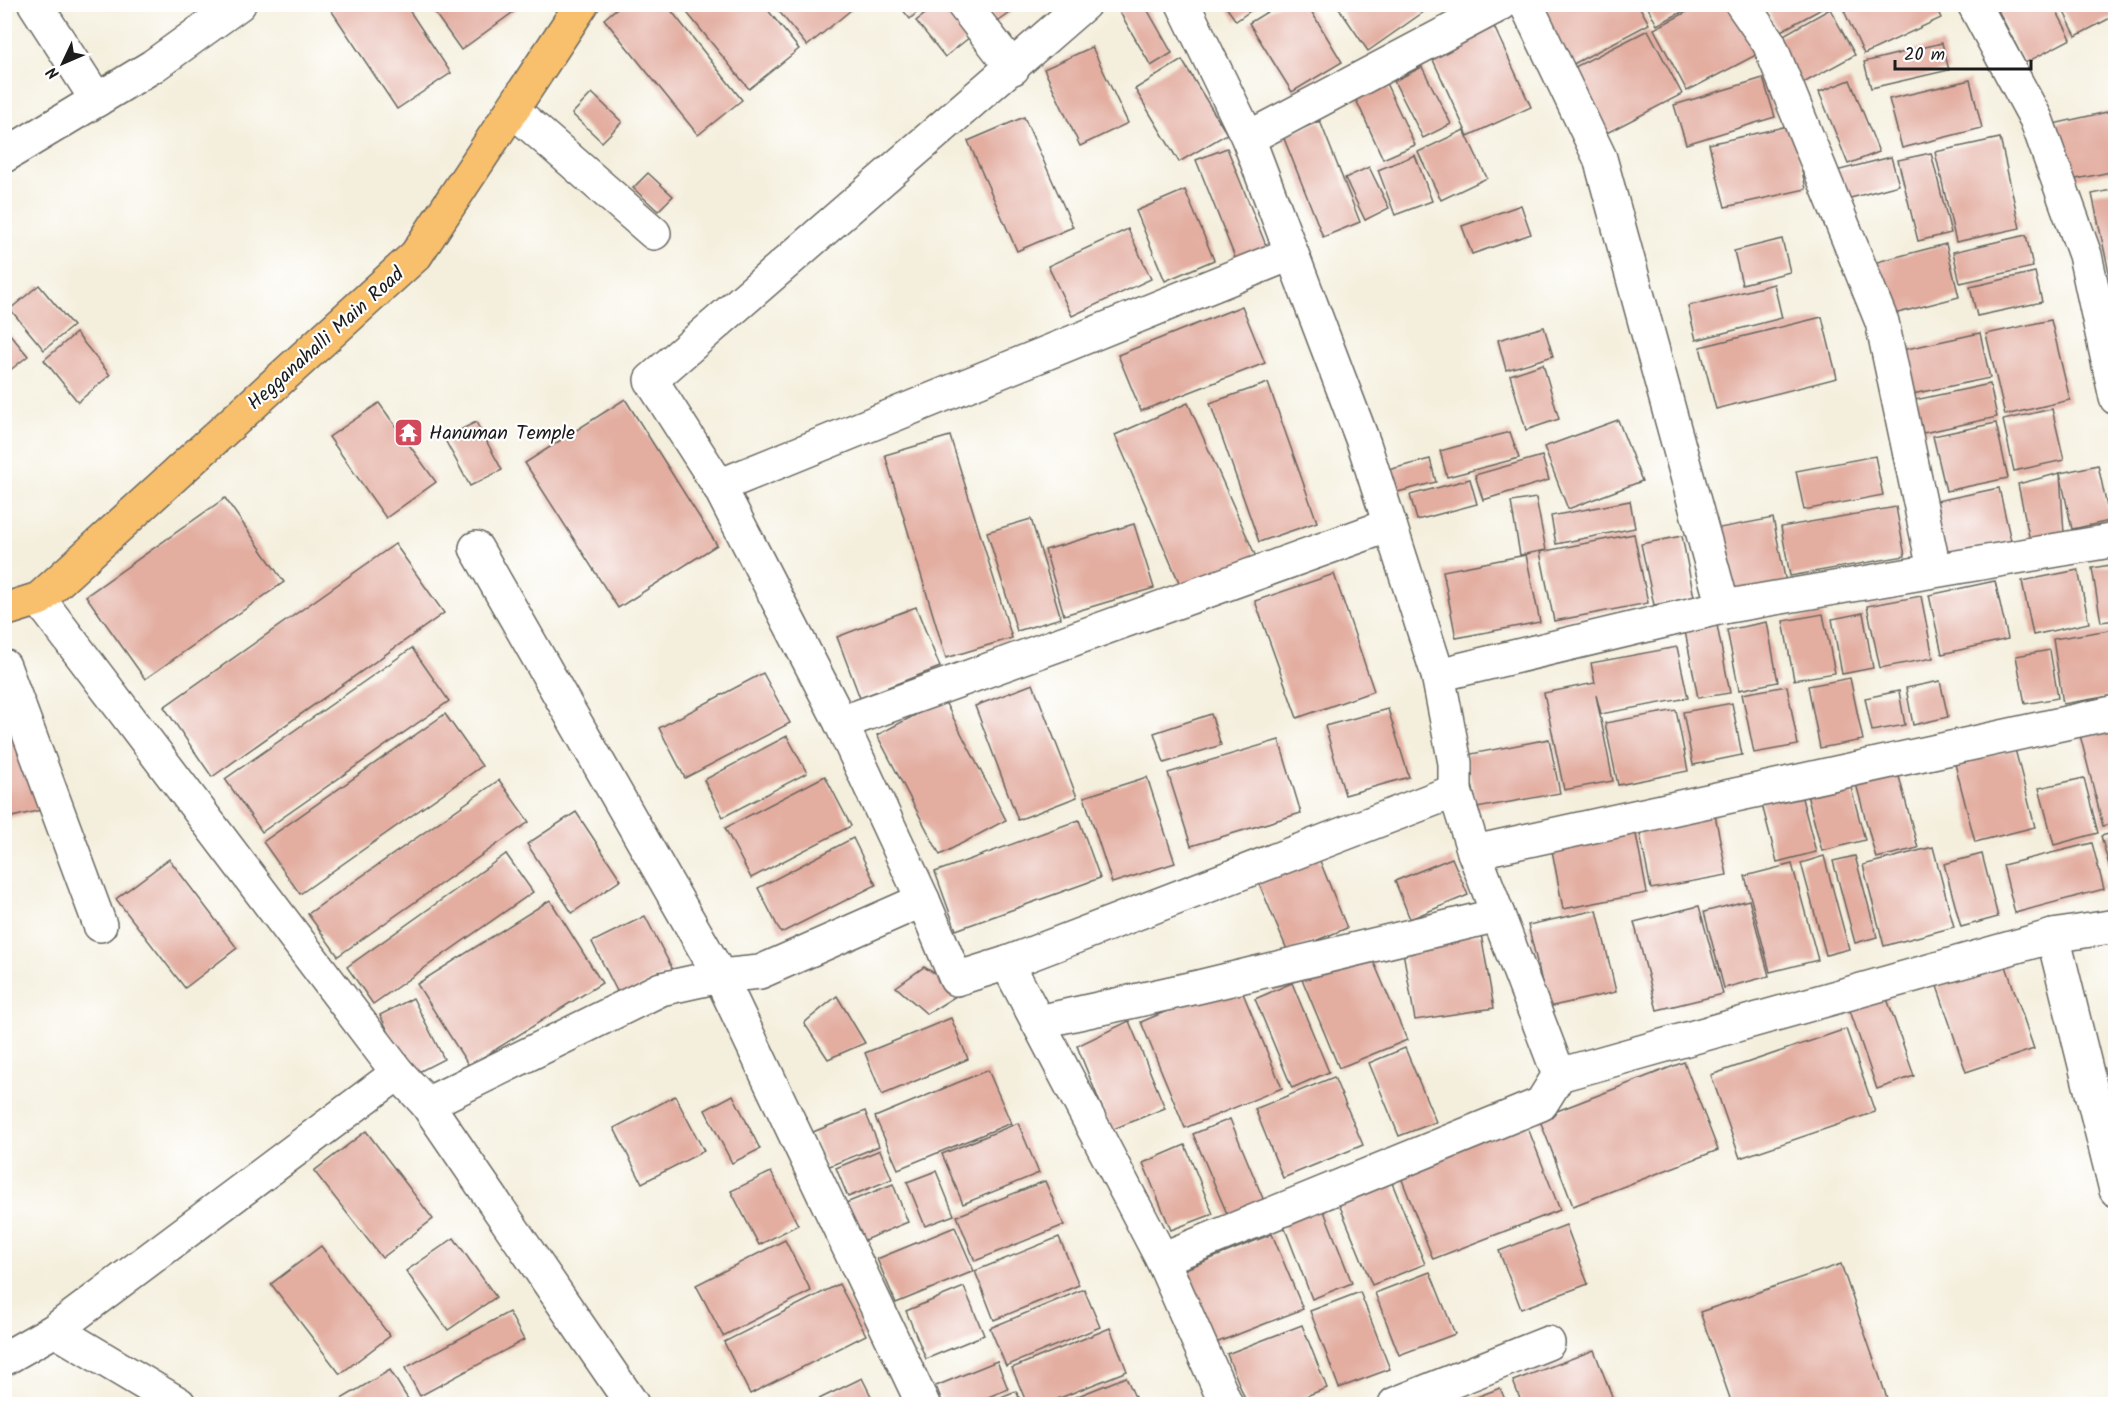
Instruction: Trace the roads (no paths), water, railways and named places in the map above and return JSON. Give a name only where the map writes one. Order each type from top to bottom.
[{"type":"main road","name":"Hegganahalli Main Road","points":[[4,610],[39,599],[416,255],[514,111],[582,4]]},
{"type":"street","points":[[35,4],[97,100]]},
{"type":"street","points":[[4,156],[153,66],[239,4]]},
{"type":"street","points":[[963,4],[1013,68]]},
{"type":"street","points":[[1084,4],[651,380],[719,486],[841,723],[923,900],[956,979],[1007,963],[1455,791]]},
{"type":"street","points":[[1183,4],[1248,138],[1290,254],[1364,444],[1438,675],[1455,763],[1455,791],[1474,852],[1559,1075]]},
{"type":"street","points":[[1248,138],[1501,4]]},
{"type":"street","points":[[1526,4],[1600,158],[1723,608]]},
{"type":"street","points":[[1742,4],[1769,43],[1882,322],[1934,570]]},
{"type":"street","points":[[1974,4],[2036,119],[2085,255],[2115,398]]},
{"type":"street","points":[[514,111],[654,233]]},
{"type":"street","points":[[719,486],[1290,254]]},
{"type":"street","points":[[841,723],[1390,525]]},
{"type":"street","points":[[1438,675],[1723,608],[2115,540]]},
{"type":"street","points":[[476,548],[720,976],[923,1404]]},
{"type":"street","points":[[39,599],[398,1073],[427,1104],[632,1404]]},
{"type":"street","points":[[4,666],[100,925]]},
{"type":"street","points":[[1474,852],[2115,712]]},
{"type":"street","points":[[427,1104],[661,989],[720,976],[760,972],[923,900]]},
{"type":"street","points":[[1038,1022],[1198,987],[1498,915]]},
{"type":"street","points":[[1162,1258],[1541,1104],[1559,1075],[2053,936],[2115,926]]},
{"type":"street","points":[[2053,936],[2115,1190]]},
{"type":"street","points":[[1007,963],[1162,1258],[1226,1404]]},
{"type":"street","points":[[4,1359],[55,1330],[398,1073]]},
{"type":"street","points":[[55,1330],[179,1404]]},
{"type":"street","points":[[1395,1404],[1548,1343]]},
{"type":"place","name":"Hanuman Temple","points":[[408,432]]}]
